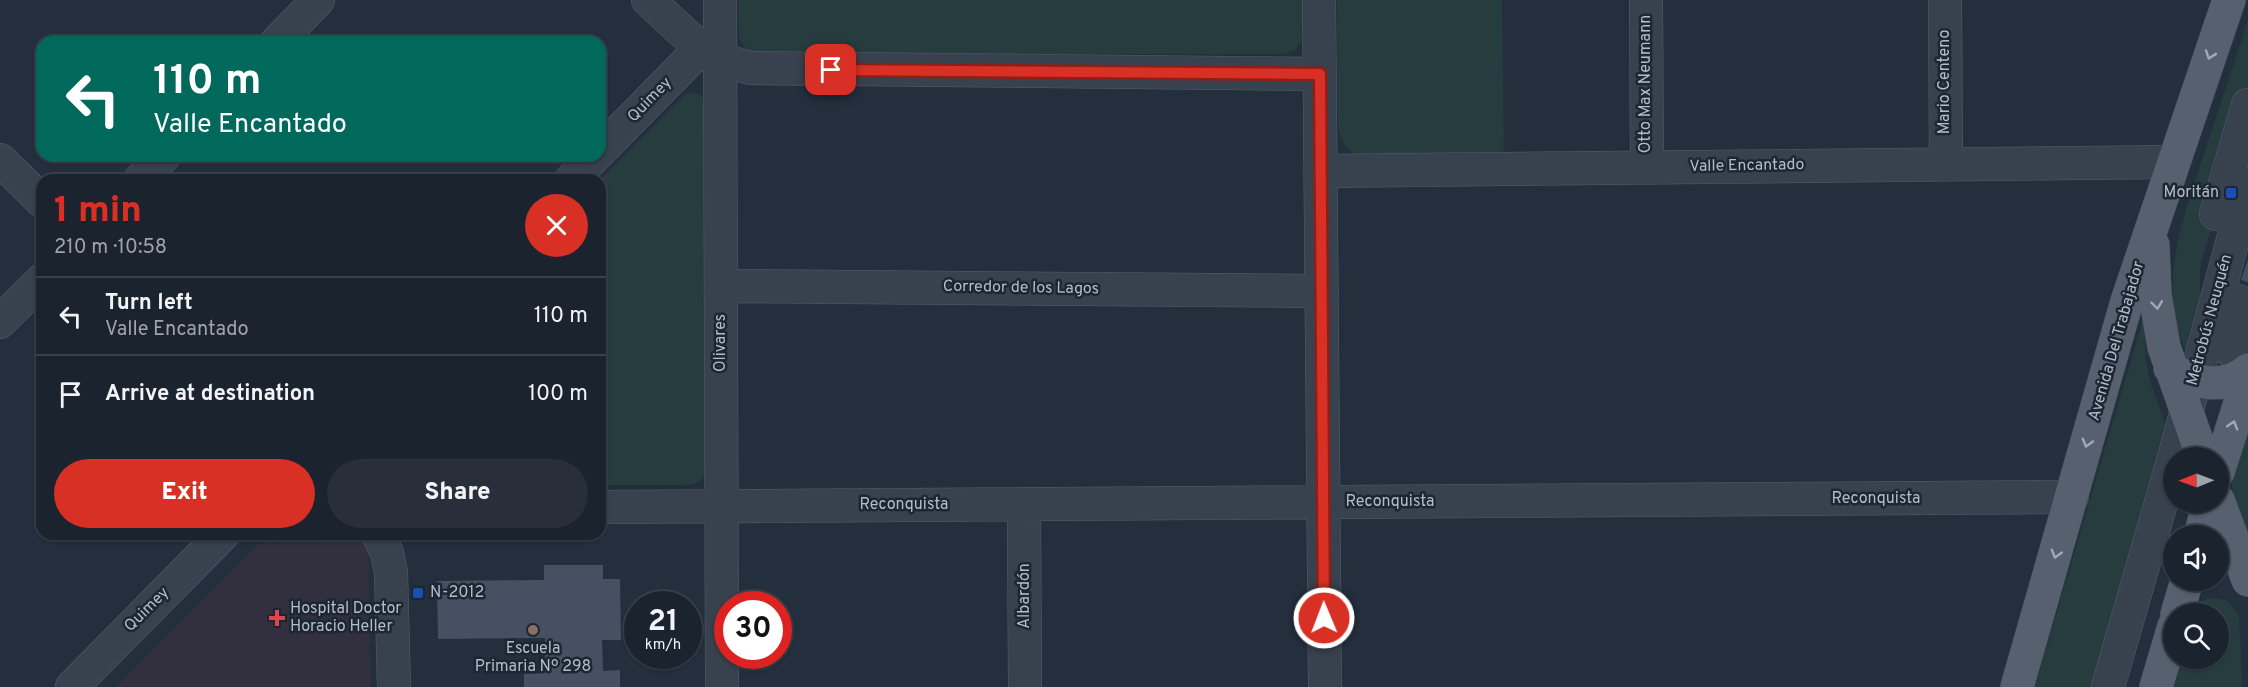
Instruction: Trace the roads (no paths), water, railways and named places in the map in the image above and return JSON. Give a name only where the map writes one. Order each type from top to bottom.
[{"type":"main road","name":"Avenida Del Trabajador","points":[[2018,687],[2152,226],[2229,0]]},
{"type":"main road","points":[[2152,226],[2157,311],[2188,423],[2236,378],[2248,370]]},
{"type":"main road","points":[[2226,447],[2248,378]]},
{"type":"main road","points":[[2223,513],[2248,580]]},
{"type":"main road","points":[[2229,579],[2235,580],[2248,593]]},
{"type":"main road","points":[[2156,687],[2184,600]]},
{"type":"street","points":[[283,36],[318,0]]},
{"type":"street","points":[[648,0],[710,55],[761,69],[1320,74]]},
{"type":"street","name":"Olivares","points":[[720,0],[710,55],[721,286],[722,687]]},
{"type":"street","points":[[1319,0],[1325,687]]},
{"type":"street","name":"Otto Max Neumann","points":[[1646,0],[1647,167]]},
{"type":"street","name":"Mario Centeno","points":[[1945,0],[1946,164]]},
{"type":"street","name":"Quimey","points":[[606,146],[710,55]]},
{"type":"street","points":[[2248,105],[2200,267],[2200,312],[2248,150]]},
{"type":"street","points":[[0,160],[36,195]]},
{"type":"street","points":[[146,174],[158,162]]},
{"type":"street","points":[[577,174],[589,162]]},
{"type":"street","name":"Valle Encantado","points":[[1321,171],[2174,162]]},
{"type":"street","name":"Metrobús Neuquén","points":[[2188,423],[2248,184]]},
{"type":"street","name":"Metrobús Neuquén","points":[[2108,687],[2188,423],[2248,246]]},
{"type":"street","points":[[2248,267],[2227,336],[2229,349],[2235,350],[2240,347],[2248,323]]},
{"type":"street","points":[[0,322],[36,286]]},
{"type":"street","name":"Corredor de los Lagos","points":[[721,286],[1322,291]]},
{"type":"street","name":"Reconquista","points":[[606,507],[2072,497]]},
{"type":"street","name":"Albardón","points":[[1024,504],[1025,687]]},
{"type":"street","points":[[2128,687],[2178,513]]},
{"type":"street","name":"Quimey","points":[[72,687],[217,540]]},
{"type":"street","points":[[381,540],[387,553],[391,572],[394,687]]},
{"type":"place","name":"Moritán","points":[[2231,193]]},
{"type":"place","name":"N-2012","points":[[418,593]]},
{"type":"place","name":"Hospital Doctor Horacio Heller","points":[[277,618]]},
{"type":"place","name":"Escuela Primaria Nº 298","points":[[533,630]]}]
